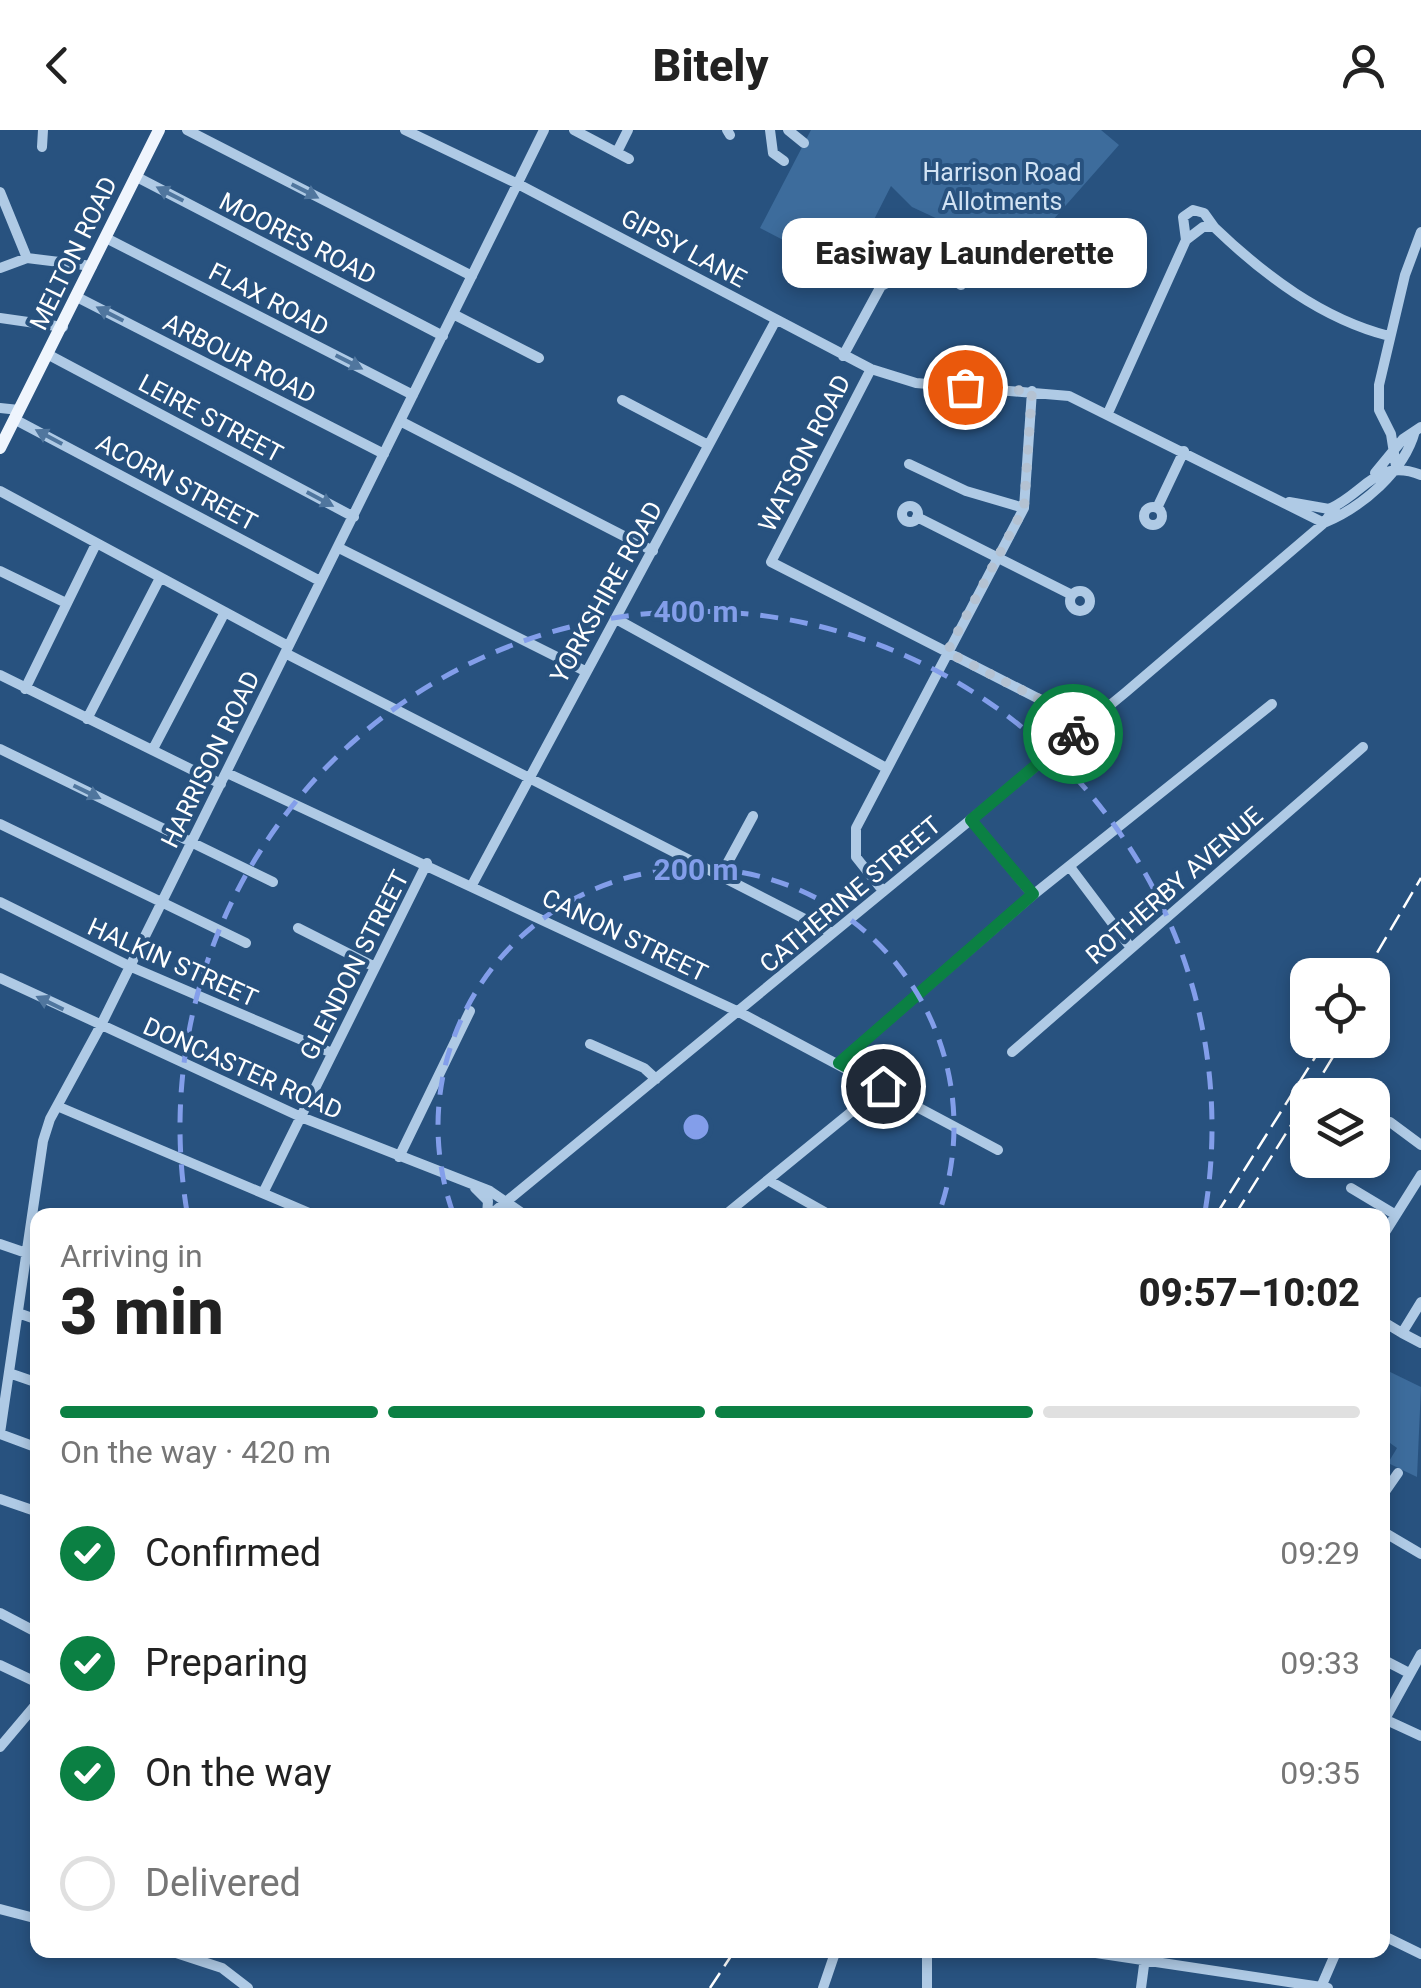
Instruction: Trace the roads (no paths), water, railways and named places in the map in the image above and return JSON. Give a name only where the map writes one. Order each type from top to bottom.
[{"type":"main road","name":"MELTON ROAD","points":[[0,448],[63,328],[158,130]]},
{"type":"street","points":[[42,148],[43,130]]},
{"type":"street","points":[[187,130],[472,276]]},
{"type":"street","name":"GIPSY LANE","points":[[405,130],[518,184],[870,369],[916,383],[1069,396],[1324,523]]},
{"type":"street","name":"HARRISON ROAD","points":[[37,1208],[43,1142],[57,1106],[192,843],[544,130]]},
{"type":"street","points":[[574,130],[630,159]]},
{"type":"street","points":[[617,152],[628,130]]},
{"type":"street","points":[[770,130],[772,152],[784,161]]},
{"type":"street","points":[[788,130],[804,143]]},
{"type":"street","name":"MOORES ROAD","points":[[135,176],[443,336]]},
{"type":"street","points":[[0,192],[27,258]]},
{"type":"street","points":[[1186,240],[1183,217],[1193,210],[1204,213],[1244,256],[1326,313],[1354,327],[1389,336]]},
{"type":"street","points":[[1108,414],[1186,240],[1203,227],[1214,227]]},
{"type":"street","points":[[1396,468],[1390,430],[1379,410],[1378,395],[1389,336],[1421,232]]},
{"type":"street","name":"FLAX ROAD","points":[[106,238],[413,395]]},
{"type":"street","points":[[0,268],[27,258],[92,266]]},
{"type":"street","points":[[844,356],[888,279],[927,264],[961,286]]},
{"type":"street","name":"ARBOUR ROAD","points":[[77,297],[384,454]]},
{"type":"street","points":[[453,314],[539,358]]},
{"type":"street","points":[[0,318],[63,328]]},
{"type":"street","name":"YORKSHIRE ROAD","points":[[472,884],[585,671],[618,620],[776,320]]},
{"type":"street","name":"LEIRE STREET","points":[[49,354],[354,518]]},
{"type":"street","name":"WATSON ROAD","points":[[870,369],[771,562],[1086,723]]},
{"type":"street","points":[[882,891],[860,866],[853,838],[994,558],[1024,508],[1032,391]]},
{"type":"street","points":[[622,400],[708,445]]},
{"type":"street","points":[[0,408],[17,414]]},
{"type":"street","name":"ACORN STREET","points":[[17,414],[320,581]]},
{"type":"street","points":[[400,421],[653,551]]},
{"type":"street","points":[[1390,430],[1418,429]]},
{"type":"street","points":[[1324,523],[1346,514],[1396,468],[1418,429]]},
{"type":"street","points":[[1324,523],[1336,506],[1375,474],[1394,449],[1418,429]]},
{"type":"street","points":[[1410,446],[1419,474]]},
{"type":"street","points":[[1157,508],[1184,451]]},
{"type":"street","points":[[908,464],[966,492],[1024,508]]},
{"type":"street","points":[[1375,474],[1396,468],[1419,474]]},
{"type":"street","points":[[0,491],[225,612],[286,650],[832,933]]},
{"type":"street","name":"GIPSY LANE","points":[[1279,499],[1322,510],[1336,506]]},
{"type":"street","points":[[1297,510],[1304,520],[1300,544]]},
{"type":"street","points":[[917,517],[1072,595]]},
{"type":"street","name":"CATHERINE STREET","points":[[498,1208],[971,820],[1324,523]]},
{"type":"street","points":[[25,689],[96,544]]},
{"type":"street","points":[[339,548],[585,671]]},
{"type":"street","points":[[0,571],[66,602]]},
{"type":"street","points":[[87,719],[160,578]]},
{"type":"street","points":[[153,749],[225,612]]},
{"type":"street","points":[[618,620],[886,768]]},
{"type":"street","points":[[0,675],[221,784]]},
{"type":"street","points":[[839,1063],[1033,894],[1272,704]]},
{"type":"street","name":"ROTHERBY AVENUE","points":[[1012,1052],[1364,747]]},
{"type":"street","points":[[0,749],[272,882]]},
{"type":"street","name":"CANON STREET","points":[[226,773],[472,884],[738,1012],[998,1150]]},
{"type":"street","points":[[721,875],[753,816]]},
{"type":"street","points":[[971,820],[1033,894]]},
{"type":"street","points":[[0,824],[246,943]]},
{"type":"street","name":"GLENDON STREET","points":[[263,1193],[427,864]]},
{"type":"street","points":[[1070,866],[1131,948]]},
{"type":"street","name":"HALKIN STREET","points":[[0,902],[129,966],[332,1054]]},
{"type":"street","points":[[298,928],[374,967]]},
{"type":"street","name":"DONCASTER ROAD","points":[[0,978],[301,1117],[515,1208]]},
{"type":"street","points":[[399,1157],[470,1011]]},
{"type":"street","points":[[590,1044],[644,1068],[656,1079]]},
{"type":"street","points":[[734,1208],[883,1086]]},
{"type":"street","points":[[57,1106],[298,1208]]},
{"type":"street","points":[[1390,1122],[1421,1145]]},
{"type":"street","points":[[1390,1225],[1421,1175]]},
{"type":"street","points":[[768,1180],[818,1208]]},
{"type":"street","points":[[474,1188],[488,1200],[489,1208]]},
{"type":"street","points":[[1351,1188],[1383,1208]]},
{"type":"street","points":[[1390,1212],[1396,1216]]},
{"type":"street","points":[[0,1244],[30,1254]]},
{"type":"street","name":"HARRISON ROAD","points":[[0,1434],[18,1313],[30,1263]]},
{"type":"street","points":[[1402,1333],[1421,1302]]},
{"type":"street","points":[[18,1313],[30,1317]]},
{"type":"street","points":[[1390,1326],[1421,1343]]},
{"type":"street","points":[[9,1373],[30,1380]]},
{"type":"street","points":[[0,1434],[30,1445]]},
{"type":"street","points":[[1390,1484],[1398,1472]]},
{"type":"street","points":[[0,1499],[30,1509]]},
{"type":"street","points":[[1390,1535],[1421,1554]]},
{"type":"street","points":[[0,1613],[30,1628]]},
{"type":"street","points":[[1390,1708],[1421,1654]]},
{"type":"street","points":[[1390,1663],[1409,1672]]},
{"type":"street","points":[[0,1665],[30,1678]]},
{"type":"street","points":[[0,1747],[30,1711]]},
{"type":"street","points":[[1390,1722],[1421,1736]]},
{"type":"street","points":[[0,1909],[30,1917]]},
{"type":"street","points":[[1390,1939],[1421,1954]]},
{"type":"street","points":[[191,1958],[222,1968],[248,1988]]},
{"type":"street","points":[[823,1988],[833,1958]]},
{"type":"street","points":[[927,1958],[928,1988]]},
{"type":"street","points":[[1141,1988],[1145,1958]]},
{"type":"street","points":[[1161,1958],[1323,1987],[1334,1958]]},
{"type":"street","points":[[1250,1988],[1252,1975]]},
{"type":"railway","points":[[1374,958],[1421,878]]},
{"type":"railway","points":[[1220,1208],[1315,1058]]},
{"type":"railway","points":[[1320,1078],[1332,1058]]},
{"type":"railway","points":[[1239,1208],[1290,1127]]},
{"type":"railway","points":[[710,1988],[730,1958]]},
{"type":"place","name":"Easiway Launderette","points":[[965,387]]},
{"type":"park label","name":"Harrison Road Allotments","points":[[1002,186]]}]
